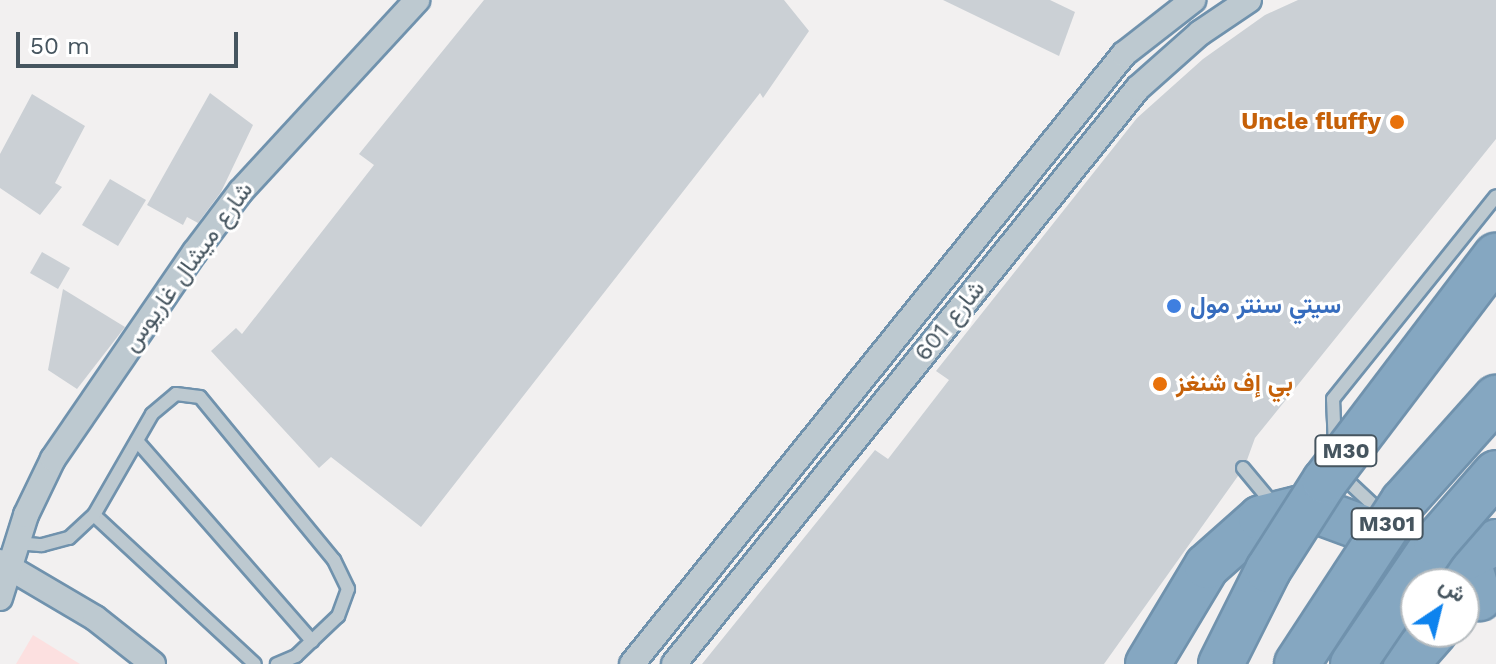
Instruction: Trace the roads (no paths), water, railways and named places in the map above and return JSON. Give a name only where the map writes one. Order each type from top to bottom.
[{"type":"highway","name":"M30","points":[[1221,664],[1268,570],[1325,481],[1496,256]]},
{"type":"highway","name":"M301","points":[[1297,664],[1403,502],[1496,398]]},
{"type":"highway","points":[[1353,664],[1436,542],[1496,473]]},
{"type":"highway","points":[[1148,664],[1223,547],[1261,518],[1281,512],[1317,511],[1417,552],[1447,559],[1482,549],[1480,599]]},
{"type":"highway","points":[[1406,664],[1420,648]]},
{"type":"street","name":"شارع ميشال غاريوس","points":[[0,598],[4,565],[17,543],[53,459],[195,252],[241,191],[417,0]]},
{"type":"street","name":"شارع 601","points":[[632,664],[1124,54],[1193,0]]},
{"type":"street","name":"شارع 601","points":[[674,664],[719,620],[1138,88],[1200,33],[1249,0]]},
{"type":"street","points":[[4,565],[95,618],[153,664]]},
{"type":"lane","points":[[1482,549],[1397,526],[1336,470],[1333,399],[1496,196]]},
{"type":"lane","points":[[17,543],[42,545],[69,538],[94,515],[152,414],[176,394],[192,393],[212,408],[334,560],[348,589],[338,616],[312,641],[277,664]]},
{"type":"lane","points":[[137,441],[312,641]]},
{"type":"lane","points":[[1243,468],[1281,512]]},
{"type":"lane","points":[[94,515],[255,664]]},
{"type":"place","name":"Uncle fluffy","points":[[1397,122]]},
{"type":"place","name":"سيتي سنتر مول","points":[[1174,306]]},
{"type":"place","name":"بي إف شنغز","points":[[1160,384]]}]
